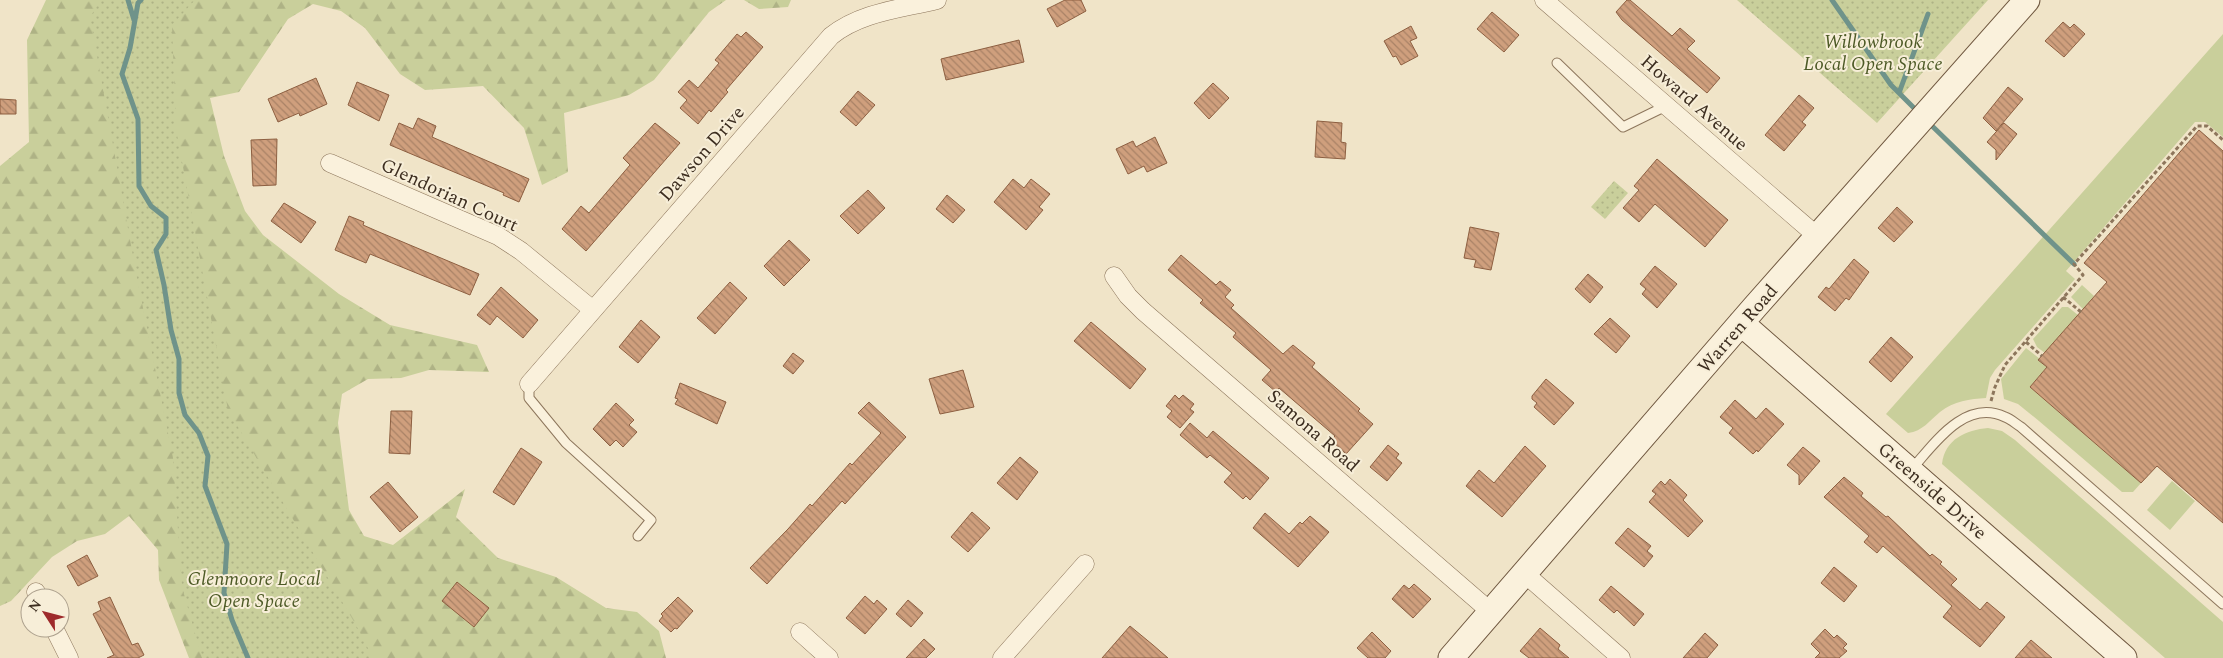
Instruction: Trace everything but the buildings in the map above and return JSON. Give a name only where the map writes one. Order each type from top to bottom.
[{"type":"street","name":"Dawson Drive","points":[[529,384],[831,36],[843,26],[865,17],[937,0]]},
{"type":"street","name":"Howard Avenue","points":[[1544,0],[1818,236]]},
{"type":"street","name":"Warren Road","points":[[1451,658],[1741,323],[2027,0]]},
{"type":"street","name":"Glendorian Court","points":[[330,163],[498,236],[522,251],[593,310]]},
{"type":"street","name":"Samona Road","points":[[1114,276],[1128,296],[1143,311],[1491,612]]},
{"type":"street","name":"Greenside Drive","points":[[1741,323],[2124,658]]},
{"type":"street","points":[[1002,658],[1085,564]]},
{"type":"street","points":[[1524,573],[1621,658]]},
{"type":"street","points":[[800,632],[830,658]]},
{"type":"street","points":[[59,638],[69,658]]},
{"type":"lane","points":[[1557,63],[1623,127],[1666,106]]},
{"type":"lane","points":[[529,384],[529,398],[566,443],[651,520],[638,536]]},
{"type":"lane","points":[[1911,471],[1955,423],[1972,414],[1990,413],[2004,416],[2021,427],[2223,604]]},
{"type":"path","points":[[1991,401],[2005,366],[2083,274],[2074,264],[2197,126],[2207,126],[2223,140]]},
{"type":"path","points":[[2063,297],[2081,312]]},
{"type":"path","points":[[2026,342],[2042,356]]},
{"type":"green space","name":"Glenmoore Local Open Space","points":[[46,0],[726,0],[709,12],[654,80],[629,95],[564,113],[568,172],[542,185],[524,128],[483,86],[425,90],[400,74],[365,28],[341,11],[313,4],[288,19],[239,92],[210,98],[224,156],[245,211],[263,235],[339,294],[390,325],[477,345],[489,372],[429,370],[401,378],[368,379],[342,394],[338,423],[349,510],[364,536],[393,545],[465,489],[456,517],[498,558],[556,577],[606,608],[637,612],[659,631],[666,658],[189,658],[159,580],[158,550],[129,516],[105,534],[77,541],[52,557],[23,588],[20,588],[20,591],[11,601],[0,606],[0,166],[29,142],[27,40]]},
{"type":"green space","name":"Glenmoore Local Open Space","points":[[101,0],[195,0],[172,25],[176,129],[228,410],[356,625],[373,658],[202,658],[182,587],[173,458],[136,273],[90,17]]},
{"type":"green space","points":[[744,0],[791,0],[788,7],[759,9]]},
{"type":"green space","name":"Willowbrook Local Open Space","points":[[1737,0],[1988,0],[1877,123]]},
{"type":"green space","points":[[2223,34],[2223,137],[2205,122],[2195,122],[2066,271],[2075,279],[1995,370],[1990,378],[1986,398],[1968,400],[1951,405],[1922,428],[1908,433],[1886,414]]},
{"type":"green space","points":[[1614,181],[1628,193],[1605,219],[1591,207]]},
{"type":"green space","points":[[2082,285],[2094,296],[2083,309],[2071,297]]},
{"type":"green space","points":[[2062,307],[2068,307],[2078,315],[2045,353],[2037,347],[2033,339]]},
{"type":"green space","points":[[2026,348],[2047,367],[2030,387],[2141,483],[2133,492],[2122,492],[2018,404],[2004,399],[2001,379]]},
{"type":"green space","points":[[1988,428],[2002,431],[2015,440],[2223,622],[2223,658],[2165,658],[1942,464],[1947,448],[1958,437],[1972,431]]},
{"type":"green space","points":[[2172,481],[2195,501],[2170,530],[2147,510]]},
{"type":"waterway","points":[[128,0],[134,20]]},
{"type":"waterway","points":[[141,0],[138,3],[130,48],[122,74],[138,119],[139,186],[151,206],[166,218],[166,234],[156,250],[171,330],[179,359],[179,393],[185,415],[199,433],[208,456],[205,486],[227,544],[224,593],[232,620],[248,658]]},
{"type":"waterway","points":[[1832,0],[1891,85],[1918,112]]},
{"type":"waterway","points":[[1899,93],[1928,14]]},
{"type":"waterway","points":[[1928,122],[2074,264]]}]
